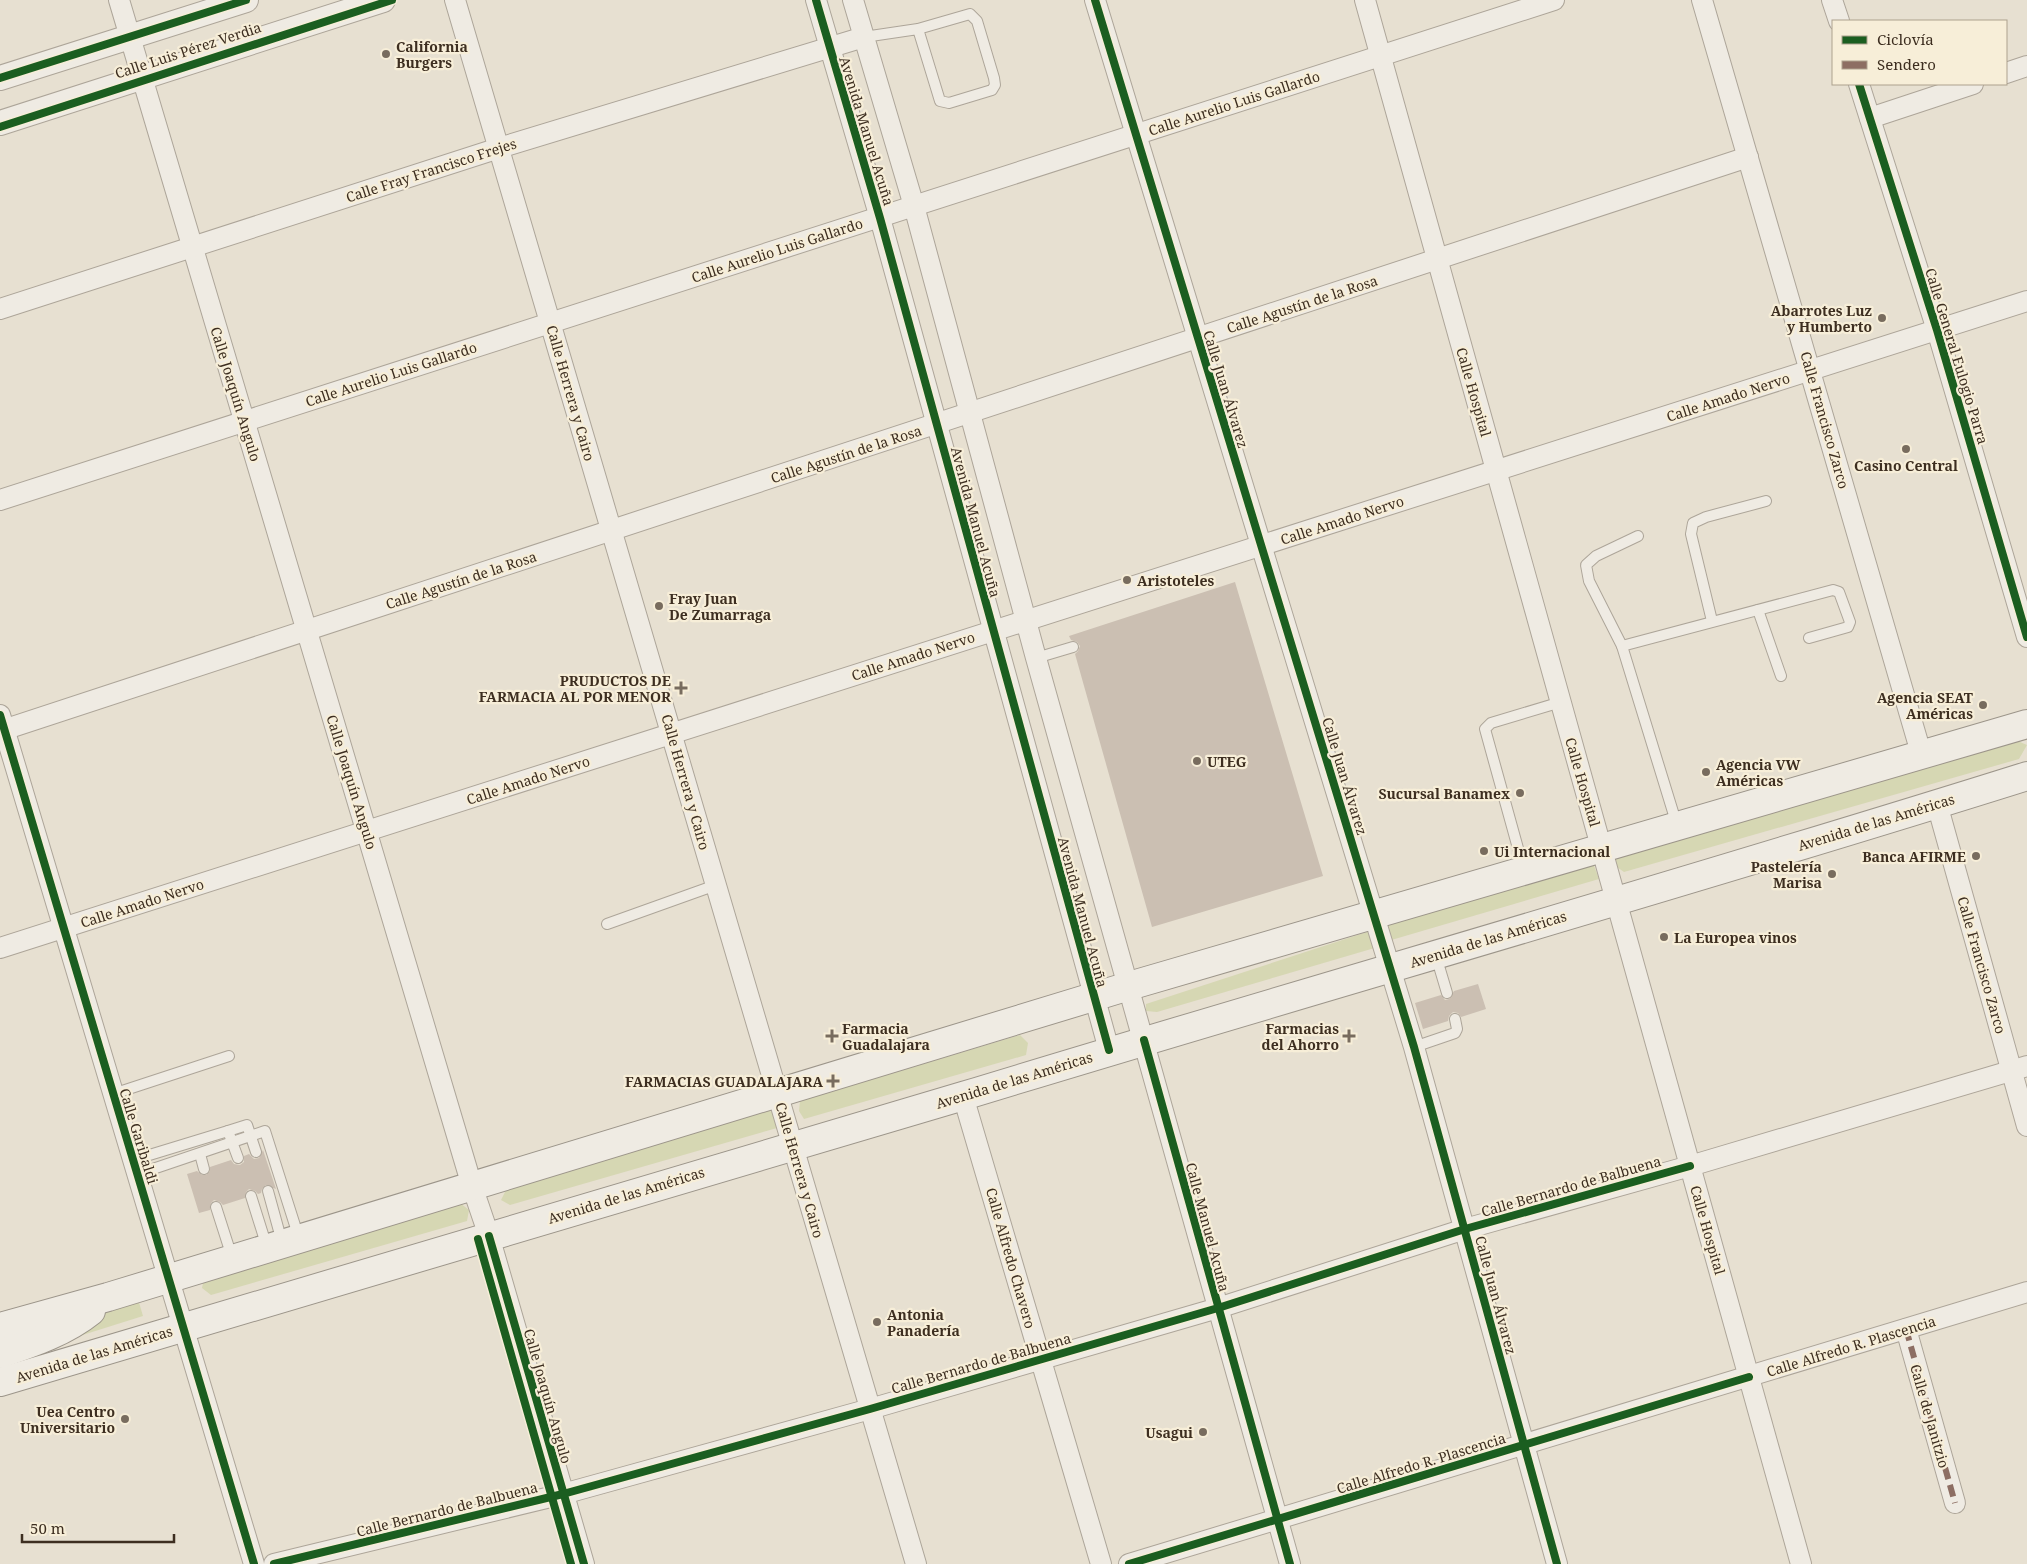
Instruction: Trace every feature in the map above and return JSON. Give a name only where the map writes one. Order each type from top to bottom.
[{"type":"main road","points":[[0,1327],[108,1297],[168,1277],[778,1095],[1129,986],[2027,724]]},
{"type":"main road","name":"Avenida de las Américas","points":[[0,1382],[963,1096],[1109,1050],[1391,969],[2027,776]]},
{"type":"main road","points":[[0,1354],[36,1342],[79,1321],[108,1297]]},
{"type":"street","name":"Calle Joaquín Angulo","points":[[119,0],[472,1186],[489,1236],[584,1564]]},
{"type":"street","points":[[0,78],[246,0]]},
{"type":"street","name":"Calle Luis Pérez Verdia","points":[[0,124],[383,0]]},
{"type":"street","name":"Calle Herrera y Cairo","points":[[455,0],[916,1564]]},
{"type":"street","name":"Avenida Manuel Acuña","points":[[816,0],[880,218],[992,631],[1109,1050]]},
{"type":"street","name":"Avenida Manuel Acuña","points":[[853,0],[914,206],[1036,658],[1144,1040]]},
{"type":"street","name":"Calle Juan Álvarez","points":[[1095,0],[1414,1047],[1556,1564]]},
{"type":"street","name":"Calle Hospital","points":[[1365,0],[1802,1564]]},
{"type":"street","name":"Calle Aurelio Luis Gallardo","points":[[0,500],[1554,0]]},
{"type":"street","name":"Calle Francisco Zarco","points":[[1702,0],[1921,754]]},
{"type":"street","points":[[1832,0],[1839,20]]},
{"type":"street","name":"Calle Fray Francisco Frejes","points":[[0,309],[498,148],[864,37]]},
{"type":"street","points":[[2007,73],[2027,66]]},
{"type":"street","name":"Calle General Eulogio Parra","points":[[1859,85],[1937,330],[2027,637]]},
{"type":"street","points":[[1870,118],[1970,85]]},
{"type":"street","name":"Calle Agustín de la Rosa","points":[[2,725],[306,630],[1748,157]]},
{"type":"street","name":"Calle Amado Nervo","points":[[0,948],[2027,301]]},
{"type":"street","name":"Calle Garibaldi","points":[[2,725],[254,1564]]},
{"type":"street","name":"Calle Francisco Zarco","points":[[1936,804],[2019,1068],[2027,1126]]},
{"type":"street","name":"Calle Manuel Acuña","points":[[1144,1040],[1290,1564]]},
{"type":"street","name":"Calle Bernardo de Balbuena","points":[[274,1564],[563,1494],[870,1409],[1040,1358],[1218,1308],[1465,1229],[1690,1166],[2019,1068]]},
{"type":"street","name":"Calle Alfredo Chavero","points":[[963,1096],[1101,1564]]},
{"type":"street","name":"Calle Alfredo R. Plascencia","points":[[1129,1564],[2027,1292]]},
{"type":"street","name":"Calle de Janitzio","points":[[1906,1329],[1955,1503]]},
{"type":"lane","points":[[864,37],[918,28],[965,15],[974,17],[994,78],[995,85],[992,90],[949,103],[940,101],[918,28]]},
{"type":"lane","points":[[1712,621],[1691,534],[1693,523],[1706,517],[1766,501]]},
{"type":"lane","points":[[1638,536],[1596,556],[1586,566],[1589,581],[1622,646],[1677,826]]},
{"type":"lane","points":[[1622,646],[1832,590],[1839,592],[1850,622],[1848,627],[1809,638]]},
{"type":"lane","points":[[1758,610],[1781,676]]},
{"type":"lane","points":[[1036,658],[1073,647]]},
{"type":"lane","points":[[1525,871],[1485,729],[1491,723],[1561,702]]},
{"type":"lane","points":[[607,924],[716,885]]},
{"type":"lane","points":[[1435,955],[1447,993]]},
{"type":"lane","points":[[1414,1047],[1455,1034],[1457,1029],[1455,1019]]},
{"type":"lane","points":[[113,1094],[229,1056]]},
{"type":"lane","points":[[135,1167],[247,1125],[256,1152]]},
{"type":"lane","points":[[228,1131],[238,1158]]},
{"type":"lane","points":[[135,1167],[200,1154],[262,1132],[267,1134],[283,1243]]},
{"type":"lane","points":[[200,1154],[204,1169]]},
{"type":"lane","points":[[268,1191],[283,1243]]},
{"type":"lane","points":[[252,1196],[283,1243]]},
{"type":"lane","points":[[216,1207],[232,1258]]},
{"type":"green space","points":[[2013,739],[2027,745],[2019,759],[1624,872],[1614,865],[1618,854]]},
{"type":"green space","points":[[1593,863],[1599,879],[1388,941],[1384,923]]},
{"type":"green space","points":[[1370,931],[1378,947],[1157,1012],[1146,1011],[1146,1004]]},
{"type":"green space","points":[[1020,1035],[1028,1043],[1026,1055],[804,1119],[799,1111],[800,1101]]},
{"type":"green space","points":[[769,1110],[779,1118],[777,1128],[510,1205],[501,1200],[507,1188]]},
{"type":"green space","points":[[460,1203],[469,1210],[467,1221],[211,1295],[202,1288],[204,1278]]},
{"type":"green space","points":[[138,1299],[143,1316],[0,1361],[90,1316]]},
{"type":"building","name":"UTEG","points":[[1235,582],[1323,876],[1152,927],[1075,654],[1080,646],[1077,642],[1071,640],[1069,636]]},
{"type":"building","points":[[1478,984],[1486,1009],[1461,1017],[1458,1013],[1453,1012],[1449,1016],[1448,1021],[1423,1029],[1415,1003],[1441,995],[1445,1000],[1449,999],[1454,991]]},
{"type":"building","points":[[263,1150],[276,1189],[266,1185],[261,1193],[258,1194],[249,1189],[246,1192],[245,1198],[223,1205],[214,1200],[211,1203],[210,1210],[199,1213],[187,1174],[197,1171],[202,1175],[206,1175],[210,1171],[210,1167],[231,1160],[234,1164],[240,1165],[244,1162],[244,1156],[249,1154],[254,1159],[259,1158]]},
{"type":"marked path","points":[[1906,1329],[1955,1503]]},
{"type":"cycle path","points":[[0,78],[246,0]]},
{"type":"cycle path","points":[[0,127],[392,0]]},
{"type":"cycle path","points":[[816,0],[880,218],[1109,1050]]},
{"type":"cycle path","points":[[1095,0],[1414,1047],[1557,1564]]},
{"type":"cycle path","points":[[1859,85],[1937,330],[2027,637]]},
{"type":"cycle path","points":[[0,715],[254,1564]]},
{"type":"cycle path","points":[[1144,1040],[1290,1564]]},
{"type":"cycle path","points":[[274,1564],[563,1494],[870,1409],[1218,1308],[1465,1229],[1690,1166]]},
{"type":"cycle path","points":[[489,1236],[584,1564]]},
{"type":"cycle path","points":[[478,1239],[571,1564]]},
{"type":"cycle path","points":[[1129,1564],[1749,1377]]},
{"type":"place","name":"California Burgers","points":[[386,54]]},
{"type":"place","name":"Abarrotes Luz y Humberto","points":[[1882,318]]},
{"type":"place","name":"Casino Central","points":[[1906,449]]},
{"type":"place","name":"Aristoteles","points":[[1127,580]]},
{"type":"place","name":"Fray Juan De Zumarraga","points":[[659,606]]},
{"type":"place","name":"PRUDUCTOS DE FARMACIA AL POR MENOR","points":[[681,688]]},
{"type":"place","name":"Agencia SEAT Américas","points":[[1983,705]]},
{"type":"place","name":"UTEG","points":[[1197,761]]},
{"type":"place","name":"Agencia VW Américas","points":[[1706,772]]},
{"type":"place","name":"Sucursal Banamex","points":[[1520,793]]},
{"type":"place","name":"Ui Internacional","points":[[1484,851]]},
{"type":"place","name":"Banca AFIRME","points":[[1976,856]]},
{"type":"place","name":"Pastelería Marisa","points":[[1832,874]]},
{"type":"place","name":"La Europea vinos","points":[[1664,937]]},
{"type":"place","name":"Farmacia Guadalajara","points":[[832,1036]]},
{"type":"place","name":"Farmacias del Ahorro","points":[[1349,1036]]},
{"type":"place","name":"FARMACIAS GUADALAJARA","points":[[833,1081]]},
{"type":"place","name":"Antonia Panadería","points":[[877,1322]]},
{"type":"place","name":"Uea Centro Universitario","points":[[125,1419]]},
{"type":"place","name":"Usagui","points":[[1203,1432]]}]
